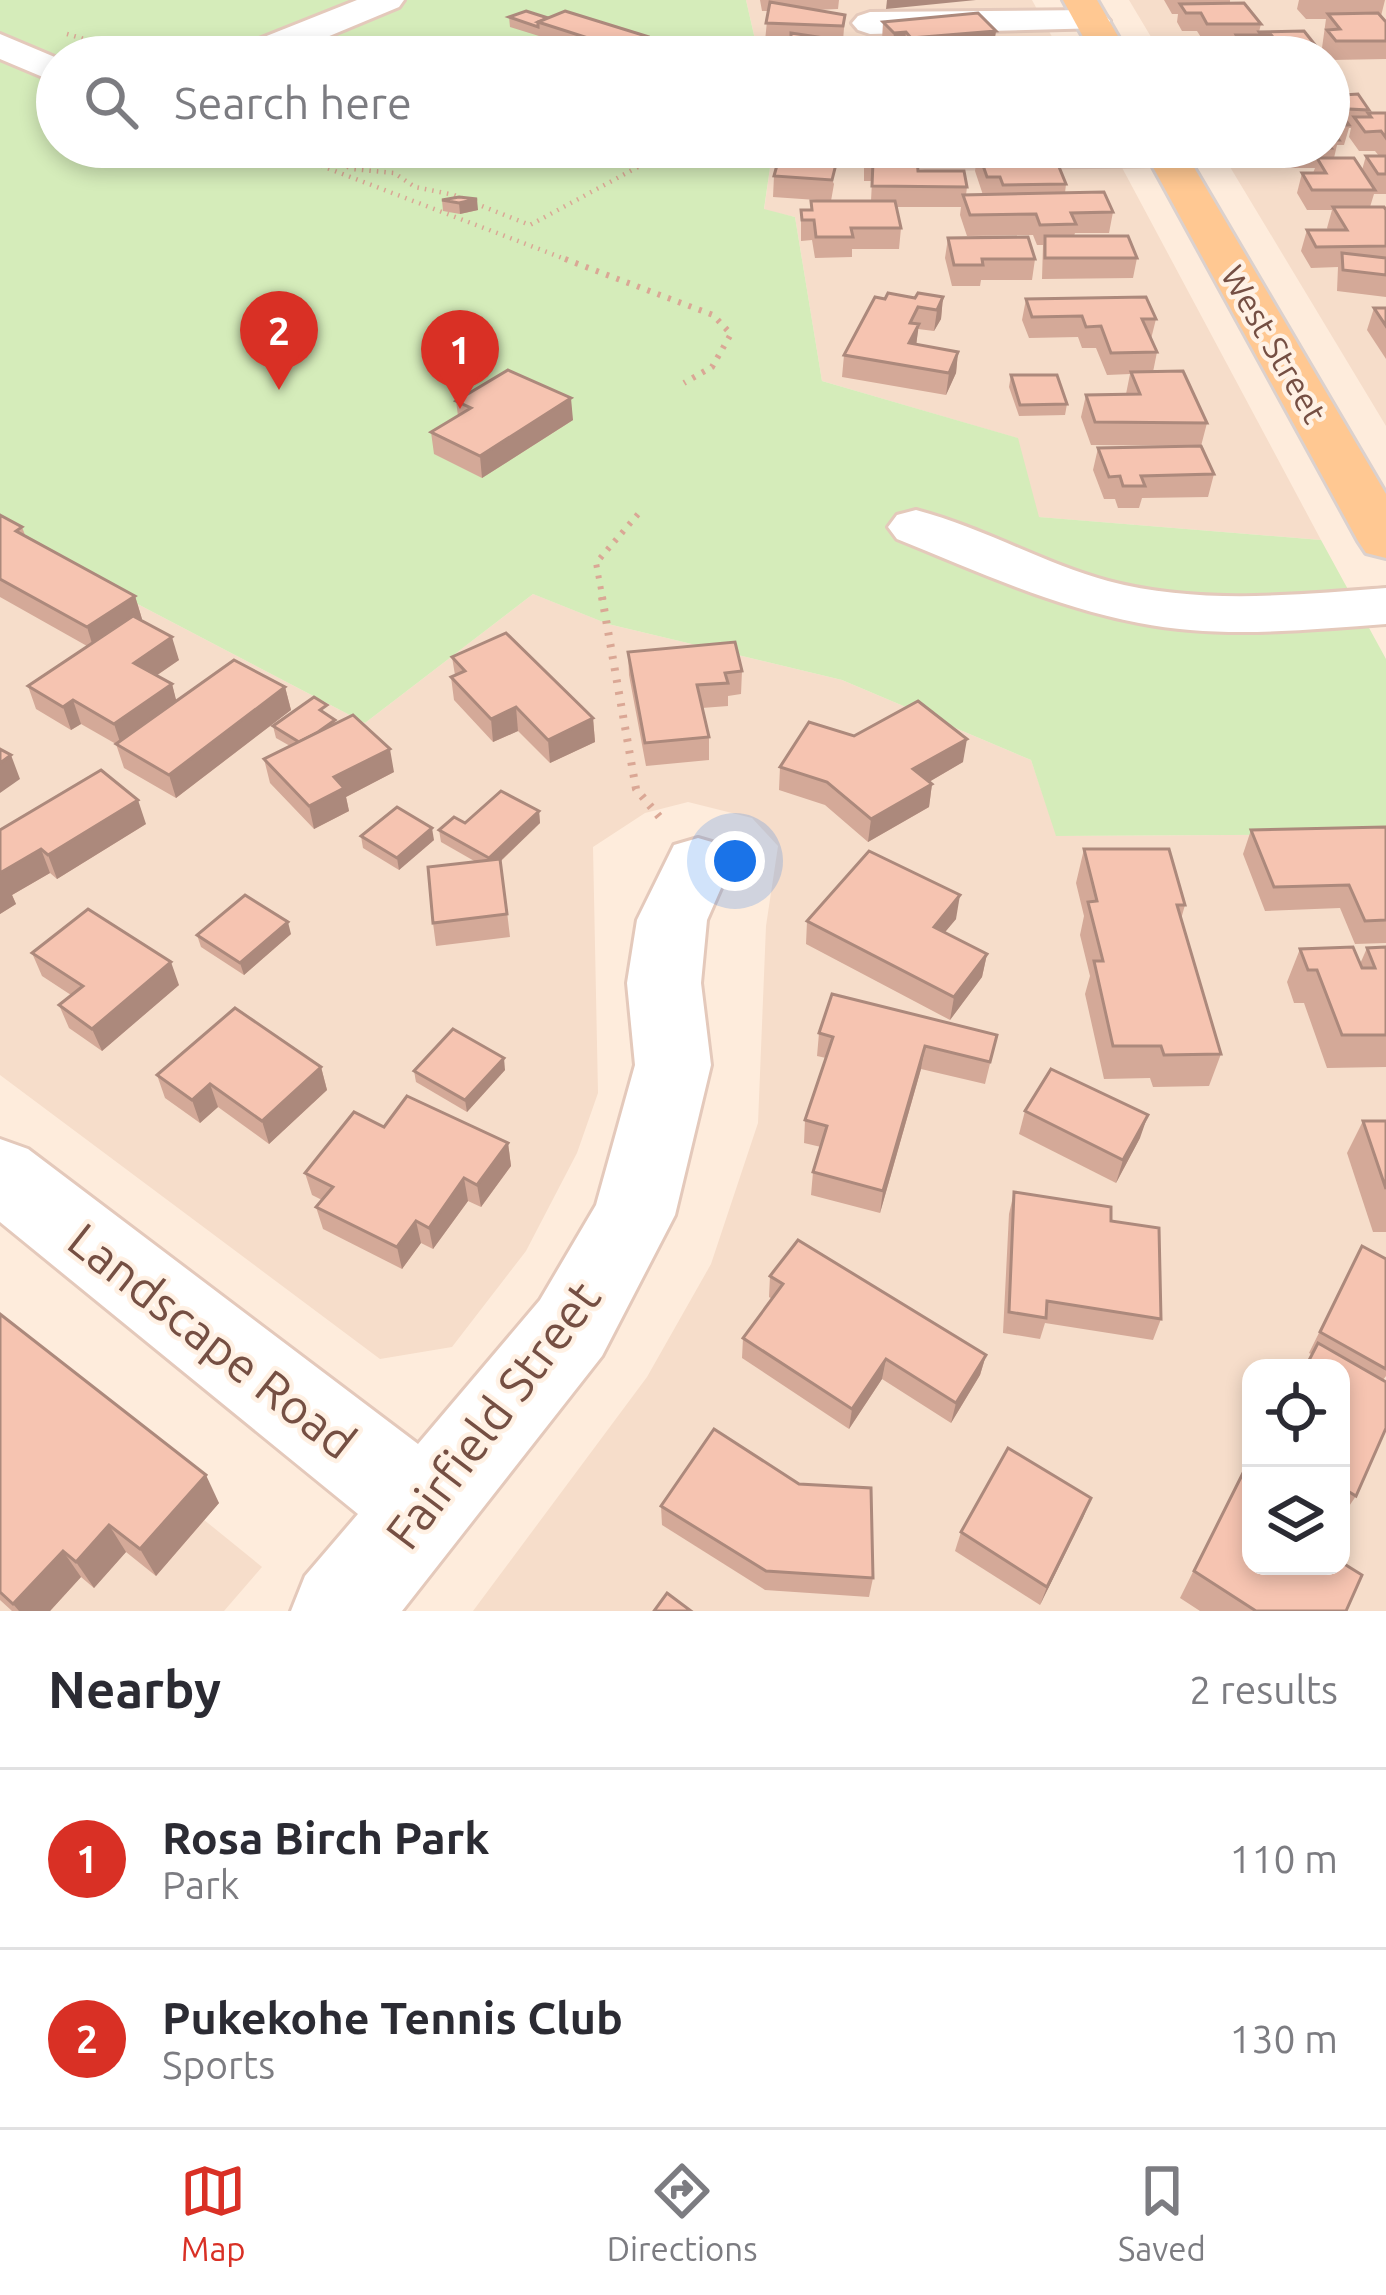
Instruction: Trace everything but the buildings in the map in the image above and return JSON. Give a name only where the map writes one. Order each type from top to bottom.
[{"type":"main road","name":"West Street","points":[[1174,168],[1386,541]]},
{"type":"street","points":[[299,36],[387,0]]},
{"type":"street","points":[[870,23],[1021,22],[1086,11]]},
{"type":"street","points":[[1021,22],[1027,36]]},
{"type":"street","points":[[0,45],[36,62]]},
{"type":"street","points":[[916,527],[1106,599],[1194,614],[1284,614],[1386,606]]},
{"type":"street","name":"Fairfield Street","points":[[340,1611],[572,1328],[634,1215],[673,1065],[664,983],[680,842]]},
{"type":"street","name":"Landscape Road","points":[[0,1174],[425,1508]]},
{"type":"path","points":[[327,168],[713,314],[731,334],[712,367],[684,383]]},
{"type":"path","points":[[349,168],[383,169],[410,179],[415,187],[454,194],[530,225],[636,168]]},
{"type":"path","points":[[639,513],[596,563],[635,789],[680,842]]},
{"type":"shaded area","points":[[746,0],[1032,0],[1052,36],[754,36]]},
{"type":"shaded area","points":[[1129,0],[1386,0],[1386,426],[1231,168],[1350,168],[1350,36],[1150,36]]},
{"type":"shaded area","points":[[770,168],[1122,168],[1321,540],[1038,517],[1017,438],[822,381],[795,217],[764,210]]},
{"type":"shaded area","points":[[0,532],[365,723],[533,594],[608,624],[842,680],[1031,760],[1057,836],[1386,834],[1386,1611],[473,1611],[647,1377],[711,1264],[758,1123],[766,926],[778,846],[752,818],[688,802],[645,813],[593,847],[598,1093],[577,1153],[526,1251],[452,1347],[380,1359],[0,1075]]},
{"type":"shaded area","points":[[0,1354],[262,1567],[224,1611],[0,1611]]},
{"type":"green space","points":[[0,0],[746,0],[754,36],[36,36],[36,168],[770,168],[764,209],[795,217],[822,381],[1018,438],[1039,517],[1321,540],[1386,659],[1386,834],[1056,836],[1031,760],[842,680],[608,624],[533,594],[365,723],[0,532]]},
{"type":"place","name":"Pukekohe Tennis Club","points":[[279,390]]},
{"type":"place","name":"Rosa Birch Park","points":[[460,409]]}]
